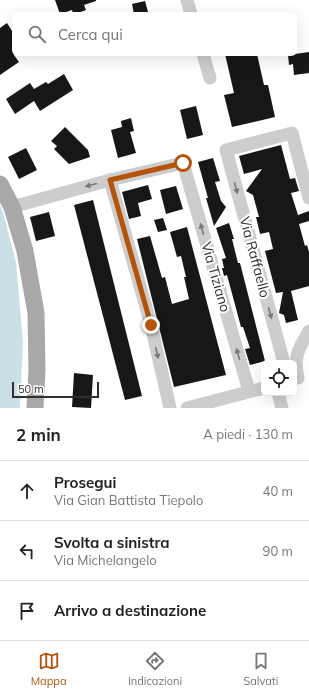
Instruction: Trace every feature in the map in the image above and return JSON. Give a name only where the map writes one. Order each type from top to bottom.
[{"type":"main road","points":[[0,184],[12,207],[24,251],[36,313],[37,370],[35,408]]},
{"type":"street","points":[[187,0],[190,12]]},
{"type":"street","points":[[204,56],[210,78]]},
{"type":"street","name":"Via Raffaello","points":[[283,360],[226,150],[292,133],[309,198]]},
{"type":"street","name":"Via Tiziano","points":[[110,180],[183,163],[249,391]]},
{"type":"street","points":[[12,207],[110,180],[151,325],[170,408]]},
{"type":"street","points":[[300,378],[295,363],[309,331]]},
{"type":"street","points":[[187,408],[261,389]]},
{"type":"street","points":[[279,396],[282,408]]},
{"type":"shaded area","points":[[0,205],[16,262],[23,342],[20,408],[0,408]]},
{"type":"building","points":[[55,0],[96,0],[84,5],[86,10],[80,12],[72,12],[72,10],[59,12]]},
{"type":"building","points":[[145,1],[148,12],[134,12],[132,4]]},
{"type":"building","points":[[7,23],[12,31],[12,56],[15,56],[19,62],[0,75],[0,28]]},
{"type":"building","points":[[309,52],[309,73],[294,75],[293,64],[289,65],[288,56],[297,56],[297,54]]},
{"type":"building","points":[[225,56],[257,56],[264,85],[268,85],[275,117],[232,127],[224,95],[234,93]]},
{"type":"building","points":[[64,74],[73,90],[40,111],[34,101],[15,114],[6,99],[30,83],[34,89],[46,82],[48,84]]},
{"type":"building","points":[[196,106],[203,135],[187,139],[180,110]]},
{"type":"building","points":[[131,118],[134,131],[130,132],[136,153],[118,158],[111,130],[122,127],[121,121]]},
{"type":"building","points":[[65,127],[88,150],[90,157],[69,164],[54,149],[57,146],[51,141]]},
{"type":"building","points":[[281,145],[290,179],[295,178],[299,191],[291,193],[298,215],[309,211],[309,221],[299,224],[305,246],[307,245],[309,252],[309,286],[291,291],[298,320],[286,323],[284,315],[279,313],[283,292],[276,293],[265,251],[273,249],[269,232],[260,234],[256,217],[259,217],[253,195],[246,191],[262,169],[244,174],[239,156]]},
{"type":"building","points":[[26,148],[37,170],[19,179],[8,157]]},
{"type":"building","points":[[213,158],[220,181],[215,182],[221,201],[226,207],[214,226],[198,162]]},
{"type":"building","points":[[148,185],[152,199],[138,203],[141,216],[129,219],[122,192]]},
{"type":"building","points":[[176,186],[183,209],[166,214],[160,190]]},
{"type":"building","points":[[93,200],[142,396],[125,400],[74,205]]},
{"type":"building","points":[[49,212],[55,236],[36,241],[30,217]]},
{"type":"building","points":[[163,218],[167,230],[158,232],[154,220]]},
{"type":"building","points":[[229,223],[234,239],[232,239],[238,263],[240,263],[265,360],[261,360],[261,362],[250,365],[245,349],[250,348],[243,327],[241,327],[227,275],[224,276],[222,259],[226,258],[216,228]]},
{"type":"building","points":[[187,227],[226,375],[174,387],[137,239],[150,236],[162,278],[165,277],[172,304],[189,299],[181,256],[177,257],[170,232]]},
{"type":"building","points":[[74,373],[93,375],[91,408],[72,407]]},
{"type":"route","points":[[151,325],[110,180],[183,163]]}]
